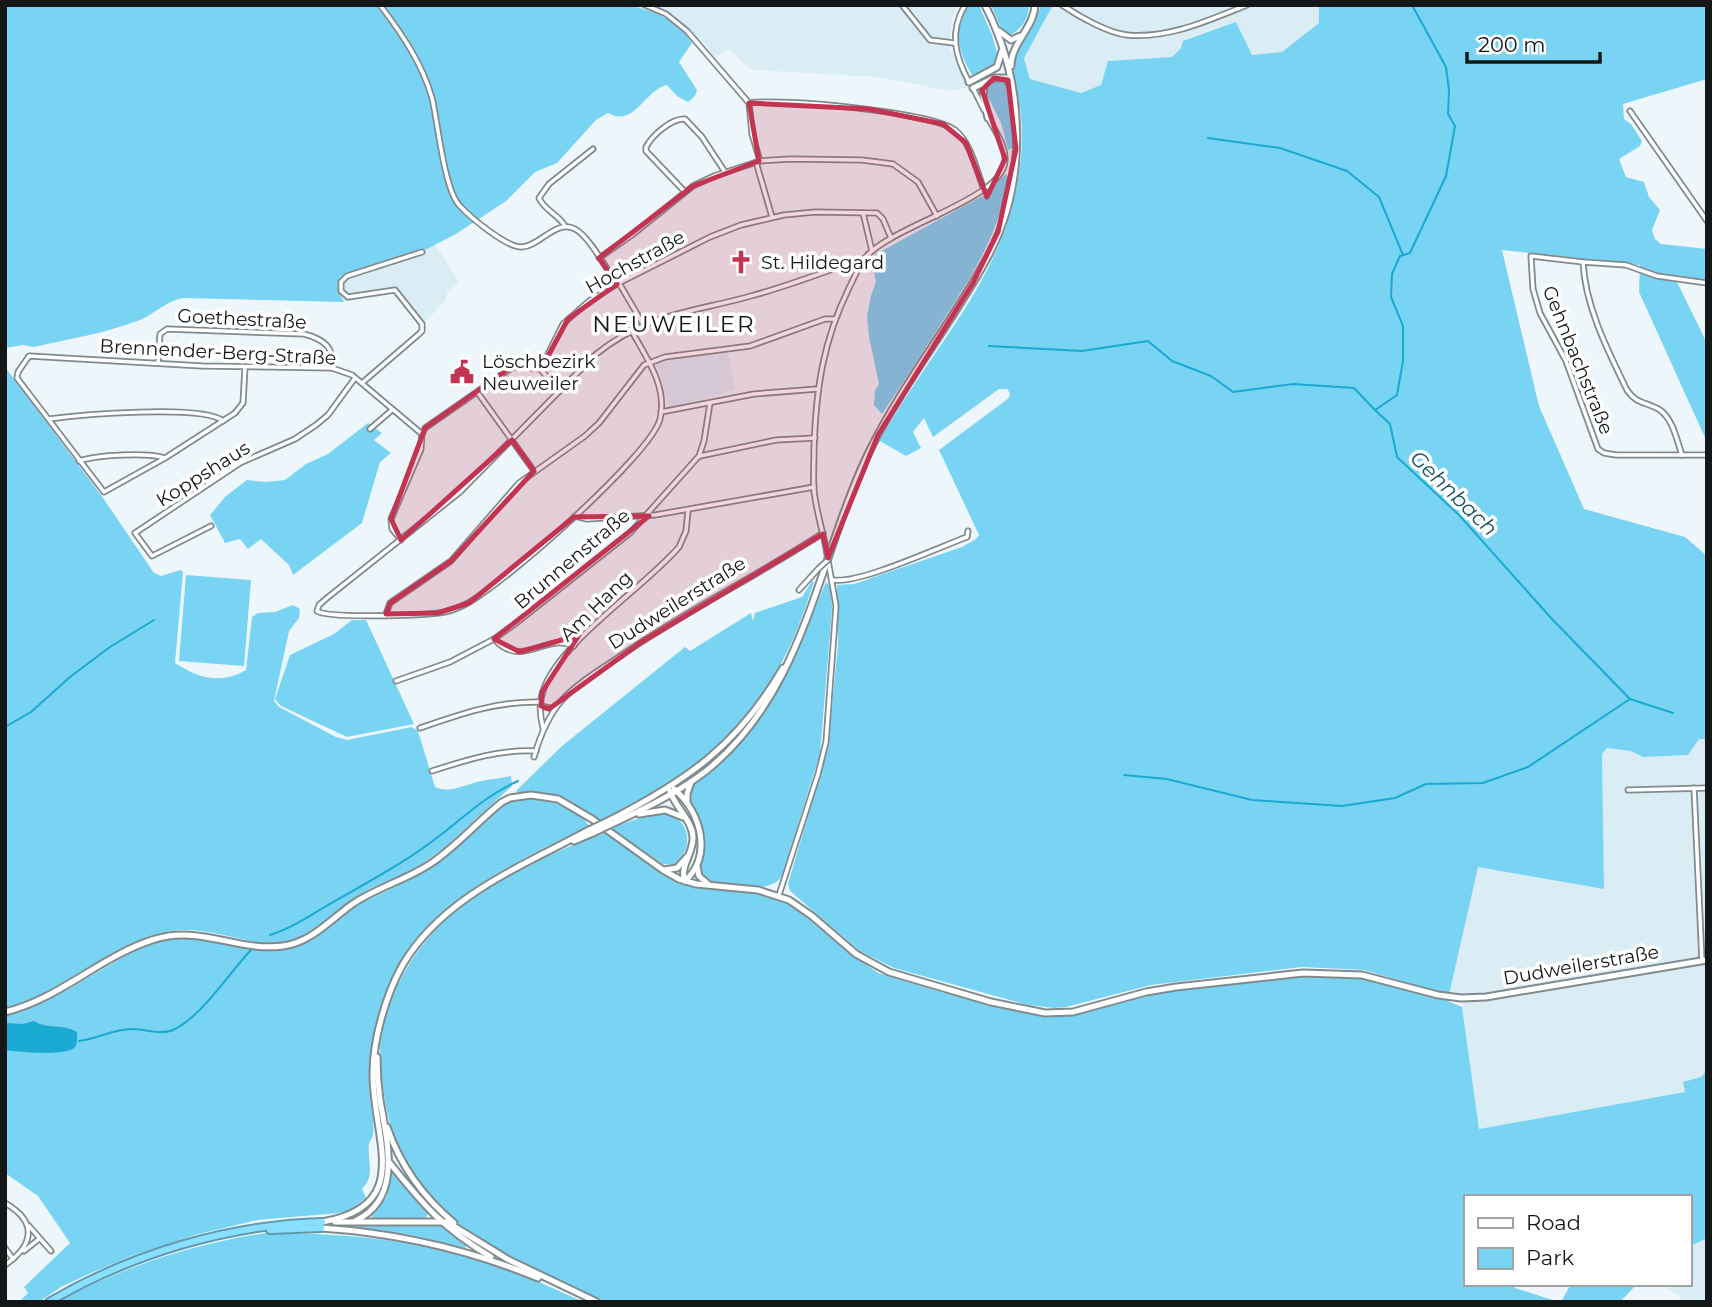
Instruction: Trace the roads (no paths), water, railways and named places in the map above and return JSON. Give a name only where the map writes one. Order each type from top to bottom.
[{"type":"highway","points":[[48,1302],[130,1261],[233,1233],[321,1225]]},
{"type":"main road","points":[[623,819],[692,780],[719,759],[754,721],[775,690],[797,645],[845,509],[868,454],[987,259],[1009,200],[1017,128],[1011,73],[985,5]]},
{"type":"main road","points":[[1011,73],[1012,55],[1034,14],[1035,5]]},
{"type":"main road","points":[[995,26],[1002,35],[1011,40],[1025,31]]},
{"type":"main road","points":[[971,85],[997,67],[1002,58],[1002,44]]},
{"type":"main road","points":[[971,85],[1003,77],[1008,80],[1014,92]]},
{"type":"main road","points":[[984,83],[982,90],[988,118]]},
{"type":"main road","points":[[321,1225],[362,1209],[373,1197],[381,1177],[381,1143],[373,1074],[377,1045],[392,986],[402,966],[423,937],[468,897],[527,863],[672,791],[740,729],[768,692],[797,645]]},
{"type":"main road","points":[[688,806],[687,794],[692,780]]},
{"type":"main road","points":[[672,791],[688,806],[702,837],[696,863],[685,881]]},
{"type":"main road","points":[[672,791],[693,834],[682,874],[685,881]]},
{"type":"main road","points":[[5,1012],[66,986],[133,947],[166,936],[188,934],[259,947],[285,946],[305,939],[360,899],[395,884],[439,858],[502,802],[521,796],[541,795],[568,804],[663,870],[685,881],[779,895]]},
{"type":"main road","points":[[612,821],[659,810],[669,810],[686,819]]},
{"type":"main road","points":[[663,870],[677,868],[689,854]]},
{"type":"main road","points":[[696,863],[699,876],[710,886]]},
{"type":"main road","name":"Dudweilerstraße","points":[[779,895],[797,905],[849,949],[878,968],[905,979],[1032,1011],[1073,1012],[1133,995],[1176,987],[1316,973],[1362,975],[1438,995],[1486,997],[1704,961]]},
{"type":"main road","points":[[352,1222],[368,1213],[382,1198],[387,1185],[388,1161],[378,1084],[377,1045]]},
{"type":"main road","points":[[383,1117],[396,1152],[412,1178],[434,1205],[464,1232]]},
{"type":"main road","points":[[381,1143],[388,1161],[440,1222],[501,1263]]},
{"type":"main road","points":[[321,1225],[352,1222],[452,1224],[509,1260],[597,1302]]},
{"type":"main road","points":[[321,1225],[447,1246],[501,1263],[597,1302]]},
{"type":"street","points":[[380,5],[412,50],[426,81],[454,200],[481,224],[516,247],[528,246],[565,226]]},
{"type":"street","points":[[645,5],[654,6],[687,31],[749,103],[752,134],[772,217]]},
{"type":"street","points":[[902,5],[930,40],[954,43]]},
{"type":"street","points":[[779,895],[824,750],[836,606],[814,487],[815,438],[817,390],[835,319],[860,265],[872,251],[891,237],[937,216],[984,188],[999,176],[1005,159],[1003,148],[959,62],[954,43],[956,26],[965,5]]},
{"type":"street","points":[[1062,5],[1096,23],[1128,35],[1158,34],[1185,29],[1247,5]]},
{"type":"street","points":[[749,103],[869,109],[943,124],[962,137],[984,188]]},
{"type":"street","points":[[1629,111],[1707,221]]},
{"type":"street","points":[[685,192],[646,151],[646,147],[661,130],[678,118],[685,118],[702,137],[725,172]]},
{"type":"street","points":[[593,149],[549,184],[540,198],[541,203],[561,219],[565,226],[580,231],[618,283],[643,324]]},
{"type":"street","points":[[599,258],[703,181],[758,162],[790,159],[862,160],[893,164],[918,182],[937,216]]},
{"type":"street","name":"Hochstraße","points":[[539,368],[568,319],[618,283],[727,229],[804,212],[863,213]]},
{"type":"street","points":[[872,251],[863,213],[879,215],[891,237]]},
{"type":"street","points":[[362,383],[419,334],[422,327],[395,290],[348,297],[341,291],[341,282],[352,274],[422,252]]},
{"type":"street","name":"Gehnbachstraße","points":[[1583,262],[1531,256],[1533,289],[1540,313],[1566,361],[1598,449],[1608,454],[1707,455]]},
{"type":"street","points":[[1682,455],[1666,415],[1657,408],[1637,401],[1628,390],[1590,300],[1584,281],[1583,262],[1626,265],[1657,276],[1707,283]]},
{"type":"street","points":[[631,330],[649,362],[661,394],[662,412],[658,426],[647,444],[538,550],[469,603],[438,613],[324,615],[317,611],[327,598],[460,492],[595,355],[631,330],[673,313],[782,287],[849,263],[860,265]]},
{"type":"street","points":[[386,614],[393,600],[451,561],[500,502],[534,471],[599,423],[637,372],[649,362],[750,346],[825,319],[835,319]]},
{"type":"street","name":"Goethestraße","points":[[158,363],[160,334],[167,329],[304,334],[327,344],[332,354],[332,368]]},
{"type":"street","name":"Brennender-Berg-Straße","points":[[48,420],[17,378],[29,356],[244,367],[332,368],[362,383],[422,433]]},
{"type":"street","points":[[48,420],[104,492],[165,458],[235,413],[243,403],[244,367]]},
{"type":"street","points":[[401,540],[392,529],[391,519],[421,449],[425,428],[513,367],[539,368],[560,391]]},
{"type":"street","name":"Koppshaus","points":[[211,526],[152,556],[135,533],[240,463],[295,439],[316,425],[328,415],[355,378]]},
{"type":"street","points":[[662,412],[765,392],[817,390]]},
{"type":"street","points":[[477,393],[534,471]]},
{"type":"street","name":"Brunnenstraße","points":[[396,681],[450,662],[494,639],[630,533],[699,456],[710,403]]},
{"type":"street","points":[[370,429],[392,410]]},
{"type":"street","points":[[48,420],[144,412],[216,416],[223,421]]},
{"type":"street","points":[[699,456],[776,440],[815,438]]},
{"type":"street","points":[[79,461],[130,456],[165,458]]},
{"type":"street","points":[[575,516],[587,519],[688,511],[814,487]]},
{"type":"street","name":"Am Hang","points":[[543,730],[541,704],[547,681],[574,646],[679,547],[686,531],[688,511]]},
{"type":"street","points":[[833,580],[845,581],[895,564],[967,537],[968,531]]},
{"type":"street","name":"Dudweilerstraße","points":[[534,757],[554,709],[589,677],[640,642],[823,533]]},
{"type":"street","points":[[799,590],[828,560]]},
{"type":"street","points":[[494,639],[505,649],[520,652],[555,642],[574,646]]},
{"type":"street","points":[[420,729],[484,706],[512,702],[541,704],[554,709]]},
{"type":"street","points":[[432,771],[495,753],[536,751]]},
{"type":"street","points":[[1628,790],[1707,788]]},
{"type":"street","points":[[1694,789],[1704,961]]},
{"type":"street","points":[[5,1203],[17,1210],[51,1251]]},
{"type":"street","points":[[22,1252],[28,1237],[25,1222]]},
{"type":"street","points":[[5,1265],[39,1239]]},
{"type":"street","points":[[5,1248],[13,1259]]},
{"type":"waterway","name":"Gehnbach","points":[[1412,5],[1446,67],[1448,114],[1455,126],[1446,176],[1410,253],[1400,256],[1392,274],[1391,297],[1403,326],[1403,361],[1397,395],[1375,410],[1390,424],[1397,457],[1459,515],[1551,618],[1630,699],[1673,713]]},
{"type":"waterway","points":[[1208,138],[1280,148],[1347,171],[1379,197],[1403,255]]},
{"type":"waterway","points":[[989,346],[1082,351],[1148,341],[1172,361],[1211,376],[1233,392],[1293,384],[1354,388],[1375,410]]},
{"type":"waterway","points":[[5,727],[31,712],[70,677],[110,647],[154,620]]},
{"type":"waterway","points":[[1124,775],[1167,779],[1252,800],[1342,806],[1395,798],[1426,784],[1483,783],[1528,767],[1630,699]]},
{"type":"waterway","points":[[270,935],[297,923],[396,866],[486,799],[518,781]]},
{"type":"waterway","points":[[79,1041],[125,1029],[159,1032],[175,1029],[206,1004],[251,950]]},
{"type":"place","name":"St. Hildegard","points":[[741,262]]},
{"type":"place","name":"Löschbezirk Neuweiler","points":[[462,372]]},
{"type":"district","name":"NEUWEILER","points":[[674,324]]}]
